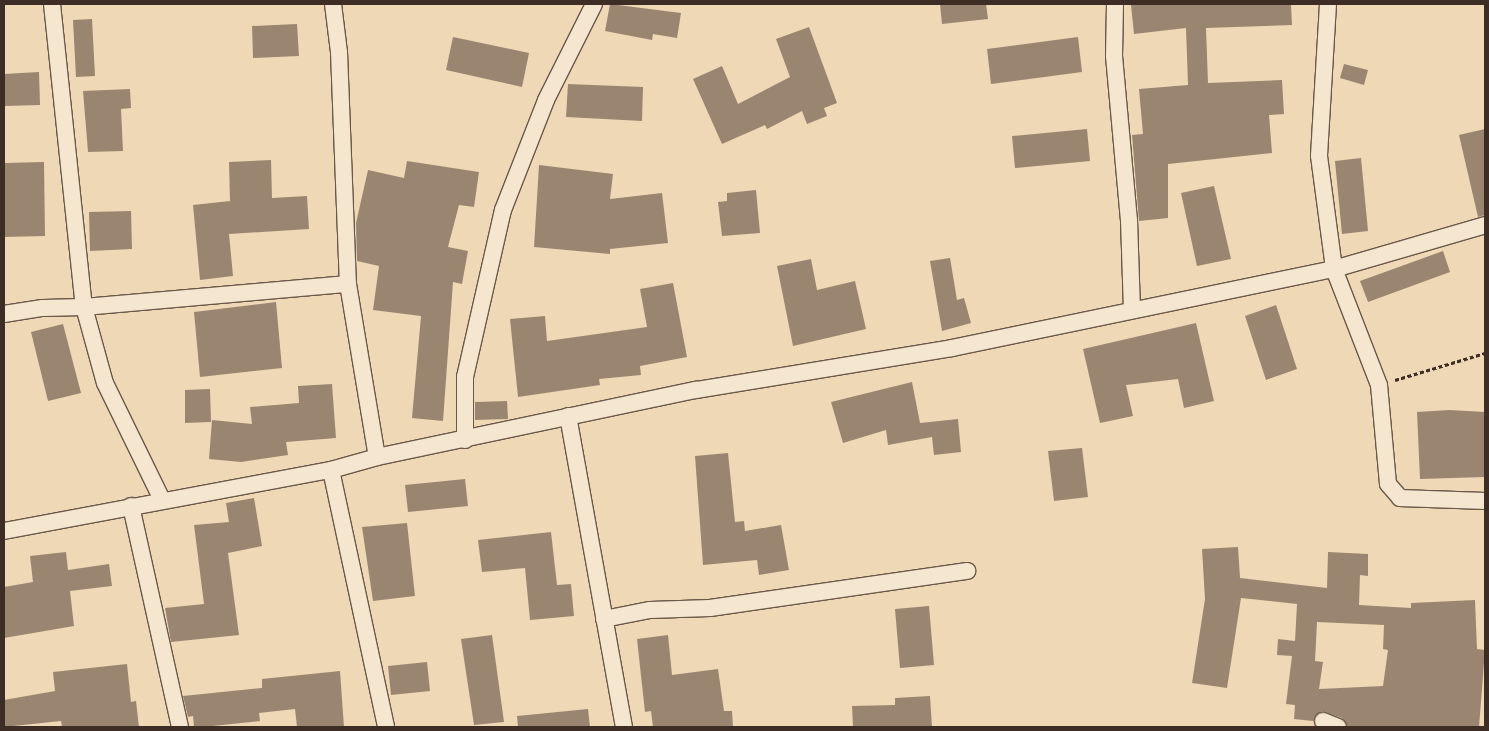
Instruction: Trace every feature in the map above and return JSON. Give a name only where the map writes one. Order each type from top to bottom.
[{"type":"street","points":[[52,4],[84,307],[105,383],[162,500]]},
{"type":"street","points":[[333,4],[339,52],[348,284],[377,457]]},
{"type":"street","points":[[465,440],[464,377],[503,210],[546,100],[594,4]]},
{"type":"street","points":[[1116,4],[1114,56],[1129,220],[1132,310]]},
{"type":"street","points":[[1328,4],[1319,156],[1334,270],[1379,385],[1388,484],[1393,494],[1400,498],[1485,501]]},
{"type":"street","points":[[4,531],[162,500],[331,470],[377,457],[696,390],[952,348],[1334,270],[1485,226]]},
{"type":"street","points":[[4,314],[43,308],[84,307],[348,284]]},
{"type":"street","points":[[568,416],[624,727]]},
{"type":"street","points":[[331,470],[386,727]]},
{"type":"street","points":[[131,506],[180,727]]},
{"type":"street","points":[[604,619],[650,610],[710,608],[967,571]]},
{"type":"path","points":[[1379,385],[1485,353]]},
{"type":"building","points":[[610,4],[681,13],[677,38],[653,34],[652,40],[605,31]]},
{"type":"building","points":[[940,4],[986,4],[988,19],[942,24]]},
{"type":"building","points":[[1291,4],[1292,25],[1206,28],[1208,83],[1282,80],[1284,114],[1269,115],[1272,153],[1168,164],[1168,218],[1139,221],[1132,135],[1143,134],[1139,89],[1188,85],[1186,28],[1134,34],[1131,5]]},
{"type":"building","points":[[92,19],[95,76],[76,77],[73,20]]},
{"type":"building","points":[[297,24],[299,56],[253,58],[252,26]]},
{"type":"building","points":[[809,27],[837,103],[824,108],[827,116],[807,124],[802,111],[767,129],[765,125],[722,144],[693,79],[722,66],[738,104],[790,77],[776,39]]},
{"type":"building","points":[[453,37],[529,53],[522,87],[446,70]]},
{"type":"building","points":[[1078,37],[1082,72],[991,84],[987,49]]},
{"type":"building","points":[[1344,64],[1368,70],[1364,85],[1340,78]]},
{"type":"building","points":[[39,72],[40,105],[4,106],[4,74]]},
{"type":"building","points":[[568,84],[643,87],[642,121],[566,117]]},
{"type":"building","points":[[130,89],[131,108],[121,109],[123,151],[88,152],[83,91]]},
{"type":"building","points":[[1087,129],[1090,161],[1015,168],[1012,136]]},
{"type":"building","points":[[1485,129],[1485,215],[1478,217],[1459,135]]},
{"type":"building","points":[[1361,158],[1368,231],[1342,234],[1335,161]]},
{"type":"building","points":[[271,160],[272,198],[307,196],[309,229],[229,234],[233,276],[200,280],[193,205],[230,201],[229,162]]},
{"type":"building","points":[[407,161],[479,172],[474,207],[459,205],[448,247],[468,251],[462,284],[453,282],[443,421],[412,418],[421,316],[373,310],[379,266],[357,261],[356,223],[368,170],[404,178]]},
{"type":"building","points":[[44,162],[45,236],[4,237],[4,163]]},
{"type":"building","points":[[539,165],[613,174],[610,199],[662,193],[668,243],[610,249],[610,254],[534,247]]},
{"type":"building","points":[[1214,186],[1231,259],[1197,266],[1181,193]]},
{"type":"building","points":[[756,190],[760,233],[722,236],[718,202],[727,201],[727,193]]},
{"type":"building","points":[[131,211],[132,249],[90,251],[89,212]]},
{"type":"building","points":[[1443,251],[1450,272],[1368,302],[1360,281]]},
{"type":"building","points":[[950,258],[957,300],[964,298],[971,323],[942,331],[930,261]]},
{"type":"building","points":[[811,259],[817,290],[855,281],[866,329],[793,346],[777,266]]},
{"type":"building","points":[[673,283],[687,357],[640,366],[641,375],[599,379],[600,385],[518,397],[510,319],[545,316],[547,341],[647,327],[640,289]]},
{"type":"building","points":[[276,302],[282,368],[200,377],[194,312]]},
{"type":"building","points":[[1276,305],[1297,369],[1266,380],[1245,316]]},
{"type":"building","points":[[1196,323],[1214,401],[1184,408],[1178,379],[1126,385],[1133,416],[1100,423],[1083,349]]},
{"type":"building","points":[[63,324],[81,393],[48,401],[31,332]]},
{"type":"building","points":[[912,382],[920,423],[958,419],[961,452],[934,455],[932,437],[888,445],[886,430],[843,443],[831,402]]},
{"type":"building","points":[[332,384],[336,438],[286,442],[288,455],[241,462],[209,459],[212,420],[252,424],[250,407],[299,403],[298,386]]},
{"type":"building","points":[[210,389],[211,422],[185,423],[185,390]]},
{"type":"building","points":[[507,401],[508,419],[475,420],[475,402]]},
{"type":"building","points":[[1449,410],[1485,412],[1485,477],[1420,479],[1417,412]]},
{"type":"building","points":[[1082,448],[1088,497],[1054,501],[1048,451]]},
{"type":"building","points":[[728,453],[735,522],[744,521],[745,531],[781,525],[789,570],[759,575],[757,560],[703,565],[695,456]]},
{"type":"building","points":[[465,479],[468,506],[408,512],[405,485]]},
{"type":"building","points":[[254,498],[262,546],[228,553],[239,635],[171,642],[165,608],[204,604],[194,525],[229,522],[226,503]]},
{"type":"building","points":[[407,523],[415,596],[373,601],[362,527]]},
{"type":"building","points":[[551,532],[557,585],[571,584],[574,616],[530,620],[525,568],[482,572],[478,540]]},
{"type":"building","points":[[1238,547],[1240,578],[1327,588],[1328,552],[1368,554],[1368,576],[1360,575],[1359,605],[1411,608],[1411,603],[1475,600],[1477,649],[1485,650],[1479,727],[1348,727],[1342,718],[1322,711],[1313,721],[1294,719],[1295,705],[1286,704],[1292,656],[1277,655],[1278,639],[1295,641],[1297,604],[1241,598],[1227,688],[1192,683],[1205,599],[1202,549]],"holes":[[[1317,622],[1384,625],[1383,649],[1388,650],[1383,686],[1319,689],[1323,662],[1315,661]]]},
{"type":"building","points":[[66,552],[68,570],[109,564],[112,586],[70,591],[74,626],[4,638],[4,587],[33,582],[30,556]]},
{"type":"building","points":[[929,606],[934,665],[900,668],[895,609]]},
{"type":"building","points":[[492,635],[504,722],[474,725],[461,639]]},
{"type":"building","points":[[668,635],[672,675],[718,669],[724,711],[732,711],[733,727],[653,727],[651,711],[645,712],[637,639]]},
{"type":"building","points":[[427,662],[430,691],[391,695],[388,666]]},
{"type":"building","points":[[127,664],[131,702],[136,701],[139,727],[62,727],[61,721],[4,727],[4,700],[55,691],[53,672]]},
{"type":"building","points":[[340,671],[344,727],[297,727],[295,709],[259,713],[260,721],[194,727],[193,716],[188,717],[183,696],[262,688],[262,679]]},
{"type":"building","points":[[930,696],[932,727],[853,727],[852,706],[895,705],[895,698]]},
{"type":"building","points":[[588,709],[590,727],[518,727],[517,716]]}]
